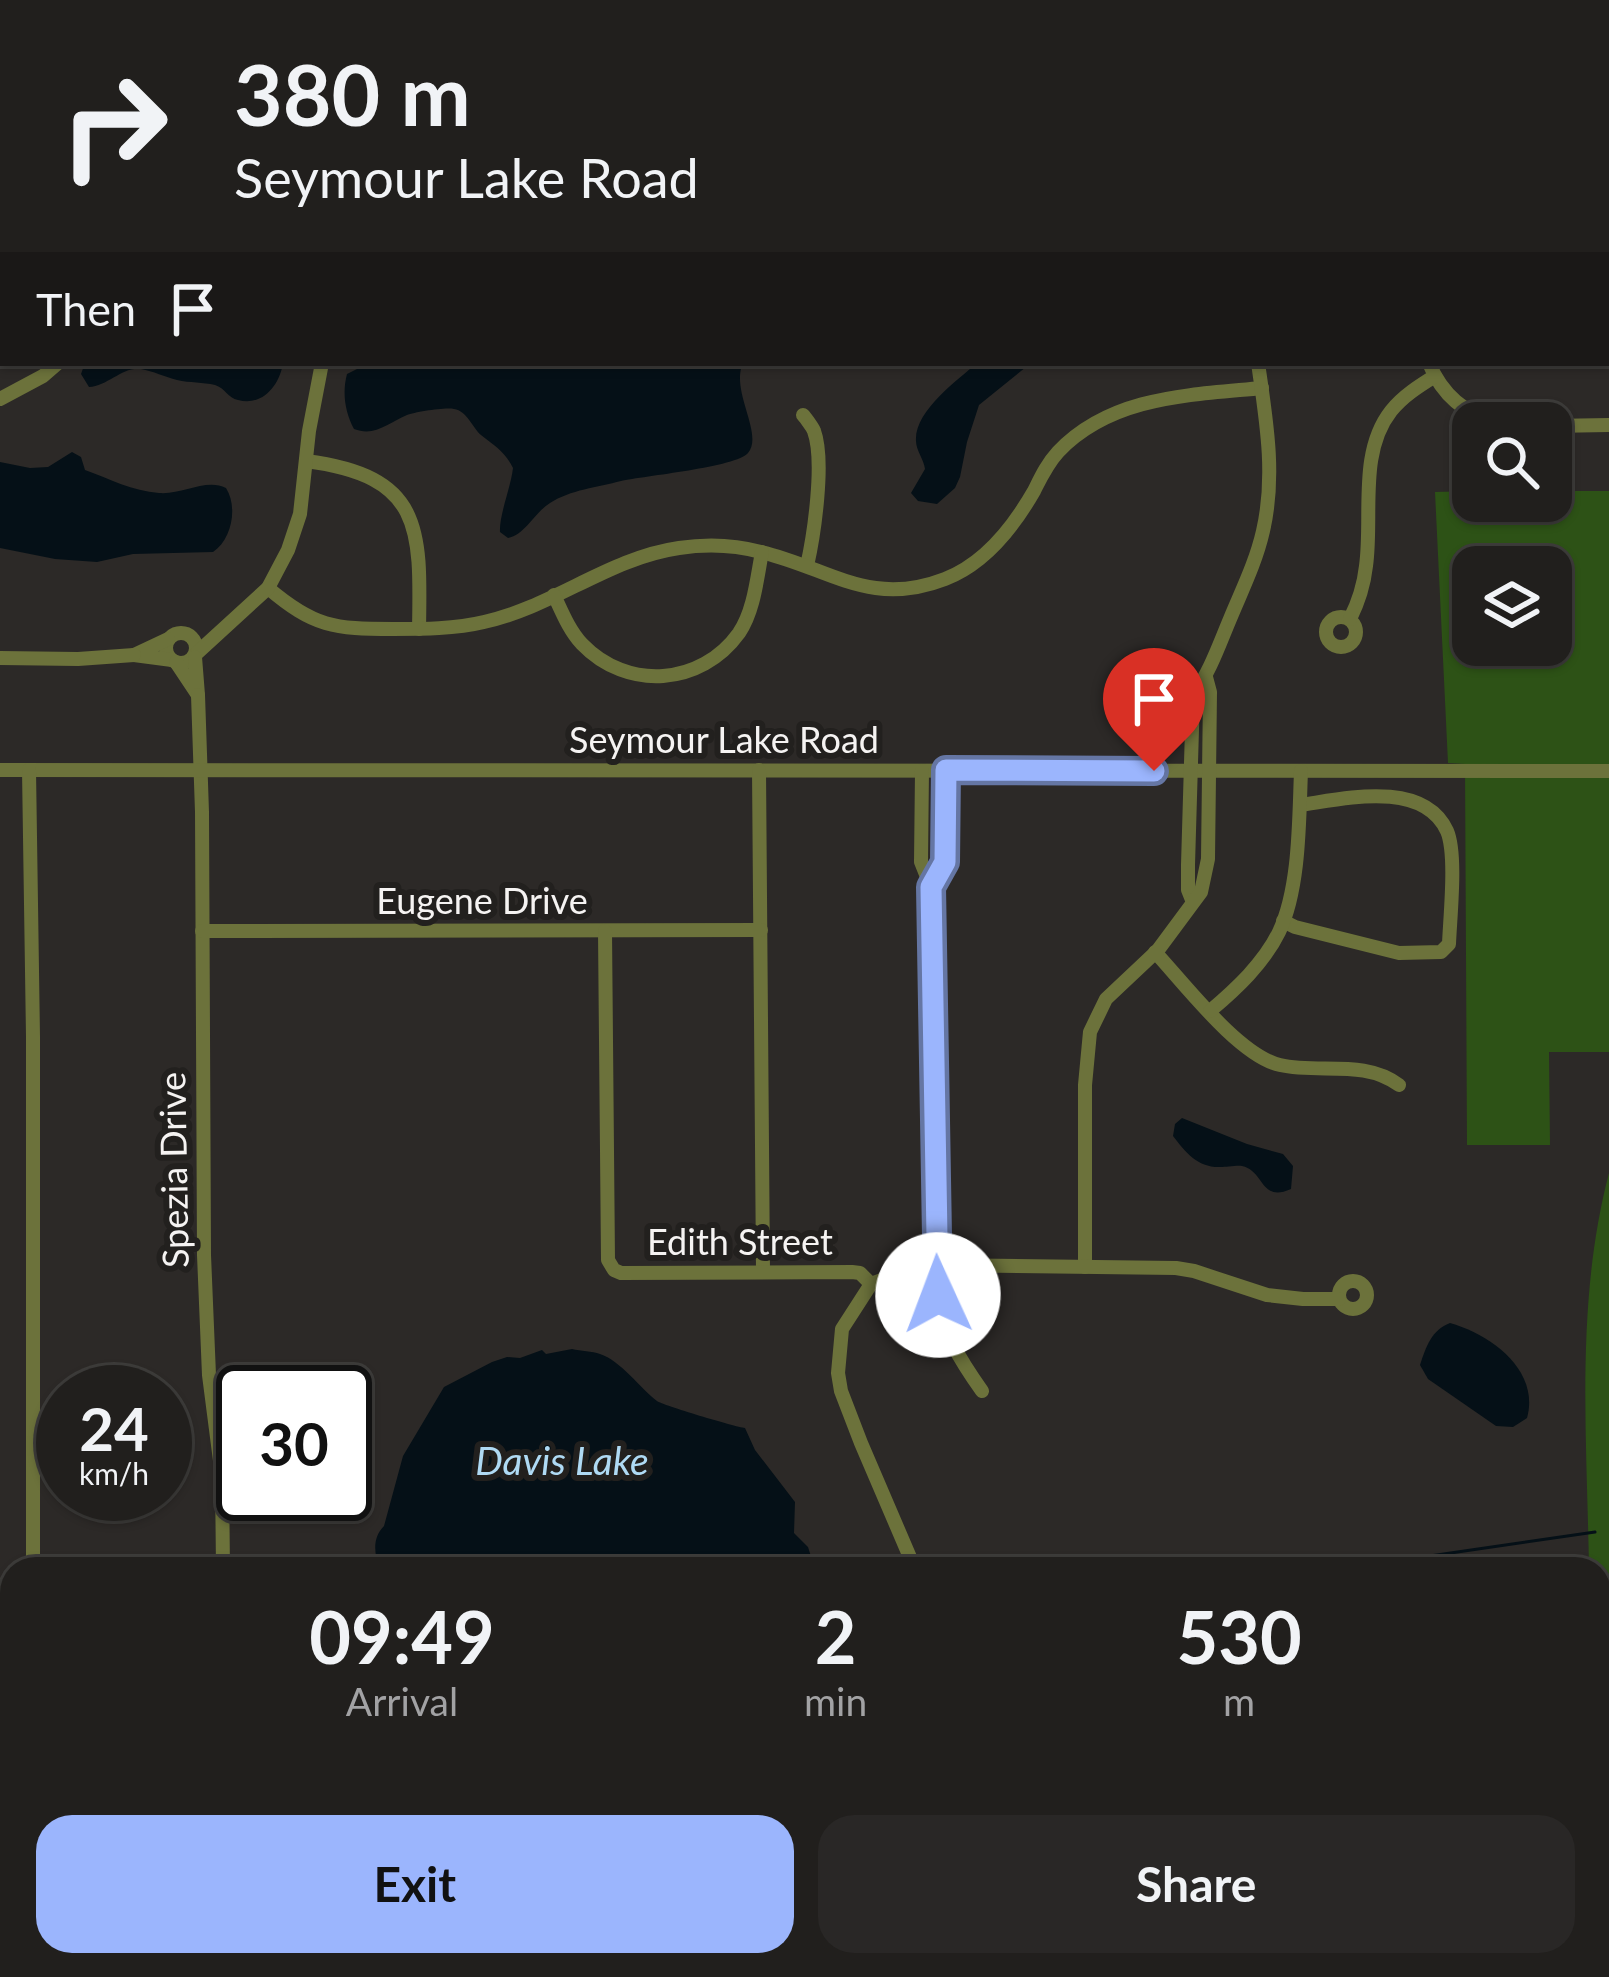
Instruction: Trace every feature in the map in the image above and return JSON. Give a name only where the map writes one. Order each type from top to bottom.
[{"type":"street","points":[[0,398],[54,366]]},
{"type":"street","points":[[0,658],[134,655],[188,661],[243,613],[268,588],[300,514],[311,412],[321,366]]},
{"type":"street","points":[[1192,900],[1188,865],[1193,694],[1206,677],[1263,531],[1270,474],[1258,366]]},
{"type":"street","points":[[1350,619],[1366,566],[1374,446],[1393,409],[1432,369],[1456,402]]},
{"type":"street","points":[[268,588],[311,620],[328,625],[419,629],[486,622],[614,566],[660,551],[711,546],[762,552],[860,586],[925,586],[950,578],[991,549],[1050,463],[1092,424],[1153,401],[1262,388]]},
{"type":"street","points":[[803,415],[814,430],[817,448],[817,518],[807,566]]},
{"type":"street","points":[[1572,426],[1609,425]]},
{"type":"street","points":[[306,461],[356,469],[375,478],[400,502],[419,546],[419,629]]},
{"type":"street","points":[[554,595],[575,635],[600,660],[623,672],[673,677],[702,667],[738,634],[746,620],[762,552]]},
{"type":"street","points":[[134,655],[176,635],[227,623]]},
{"type":"street","points":[[176,635],[196,641],[196,655]]},
{"type":"street","points":[[176,635],[166,647],[198,694]]},
{"type":"street","name":"Spezia Drive","points":[[196,655],[204,1276],[208,1375],[223,1476],[223,1557]]},
{"type":"street","points":[[1085,1267],[1085,1084],[1090,1032],[1106,999],[1155,952],[1201,892],[1208,859],[1210,692],[1206,677]]},
{"type":"street","name":"Seymour Lake Road","points":[[0,770],[1609,771]]},
{"type":"street","points":[[29,770],[33,1557]]},
{"type":"street","points":[[759,770],[763,1271]]},
{"type":"street","points":[[922,770],[921,862],[931,887],[940,1316],[959,1360],[982,1391]]},
{"type":"street","points":[[931,887],[945,862],[946,770]]},
{"type":"street","points":[[1210,1011],[1263,957],[1283,921],[1291,892],[1301,771]]},
{"type":"street","points":[[1283,921],[1399,953],[1431,953],[1448,947],[1452,862],[1447,831],[1431,813],[1415,800],[1379,796],[1300,805]]},
{"type":"street","name":"Eugene Drive","points":[[202,931],[761,930]]},
{"type":"street","name":"Edith Street","points":[[605,931],[610,1265],[621,1273],[852,1272],[871,1284],[918,1266],[1176,1268],[1268,1295],[1339,1299]]},
{"type":"street","points":[[1155,952],[1259,1057],[1280,1065],[1372,1071],[1399,1085]]},
{"type":"street","points":[[871,1284],[842,1329],[838,1373],[861,1443],[910,1557]]},
{"type":"green space","points":[[1572,491],[1609,491],[1609,1052],[1549,1052],[1550,1145],[1467,1145],[1465,764],[1448,763],[1435,492],[1452,492],[1452,522],[1572,522]]},
{"type":"green space","points":[[1609,1173],[1609,1557],[1589,1557],[1587,1320],[1598,1222]]},
{"type":"water","points":[[84,366],[282,366],[269,392],[247,401],[215,385],[141,369],[89,387],[81,374]]},
{"type":"water","points":[[363,366],[742,366],[741,386],[752,445],[748,453],[727,463],[566,495],[508,538],[500,532],[500,525],[513,468],[503,453],[459,410],[430,410],[375,430],[354,429],[345,402],[347,374]]},
{"type":"water","points":[[974,366],[1027,366],[979,405],[960,477],[937,504],[918,501],[911,493],[925,469],[917,448],[917,430],[939,397]]},
{"type":"water","points":[[72,452],[81,457],[85,470],[140,490],[168,493],[210,485],[226,488],[232,513],[225,539],[213,552],[133,554],[97,562],[0,548],[0,462],[48,467]]},
{"type":"water","points":[[1182,1118],[1283,1154],[1293,1166],[1291,1189],[1274,1192],[1242,1166],[1213,1167],[1199,1162],[1173,1136]]},
{"type":"water","points":[[1450,1323],[1482,1336],[1509,1357],[1526,1385],[1527,1418],[1513,1427],[1496,1426],[1428,1379],[1420,1365],[1425,1351],[1434,1334]]},
{"type":"water","name":"Davis Lake","points":[[572,1349],[608,1357],[662,1403],[745,1428],[755,1450],[795,1502],[794,1533],[811,1557],[376,1557],[376,1541],[403,1456],[444,1387],[507,1357],[542,1350],[546,1354]]},
{"type":"waterway","points":[[1426,1557],[1595,1532]]},
{"type":"route","points":[[938,1295],[931,887],[945,862],[946,770],[1154,771]]}]
